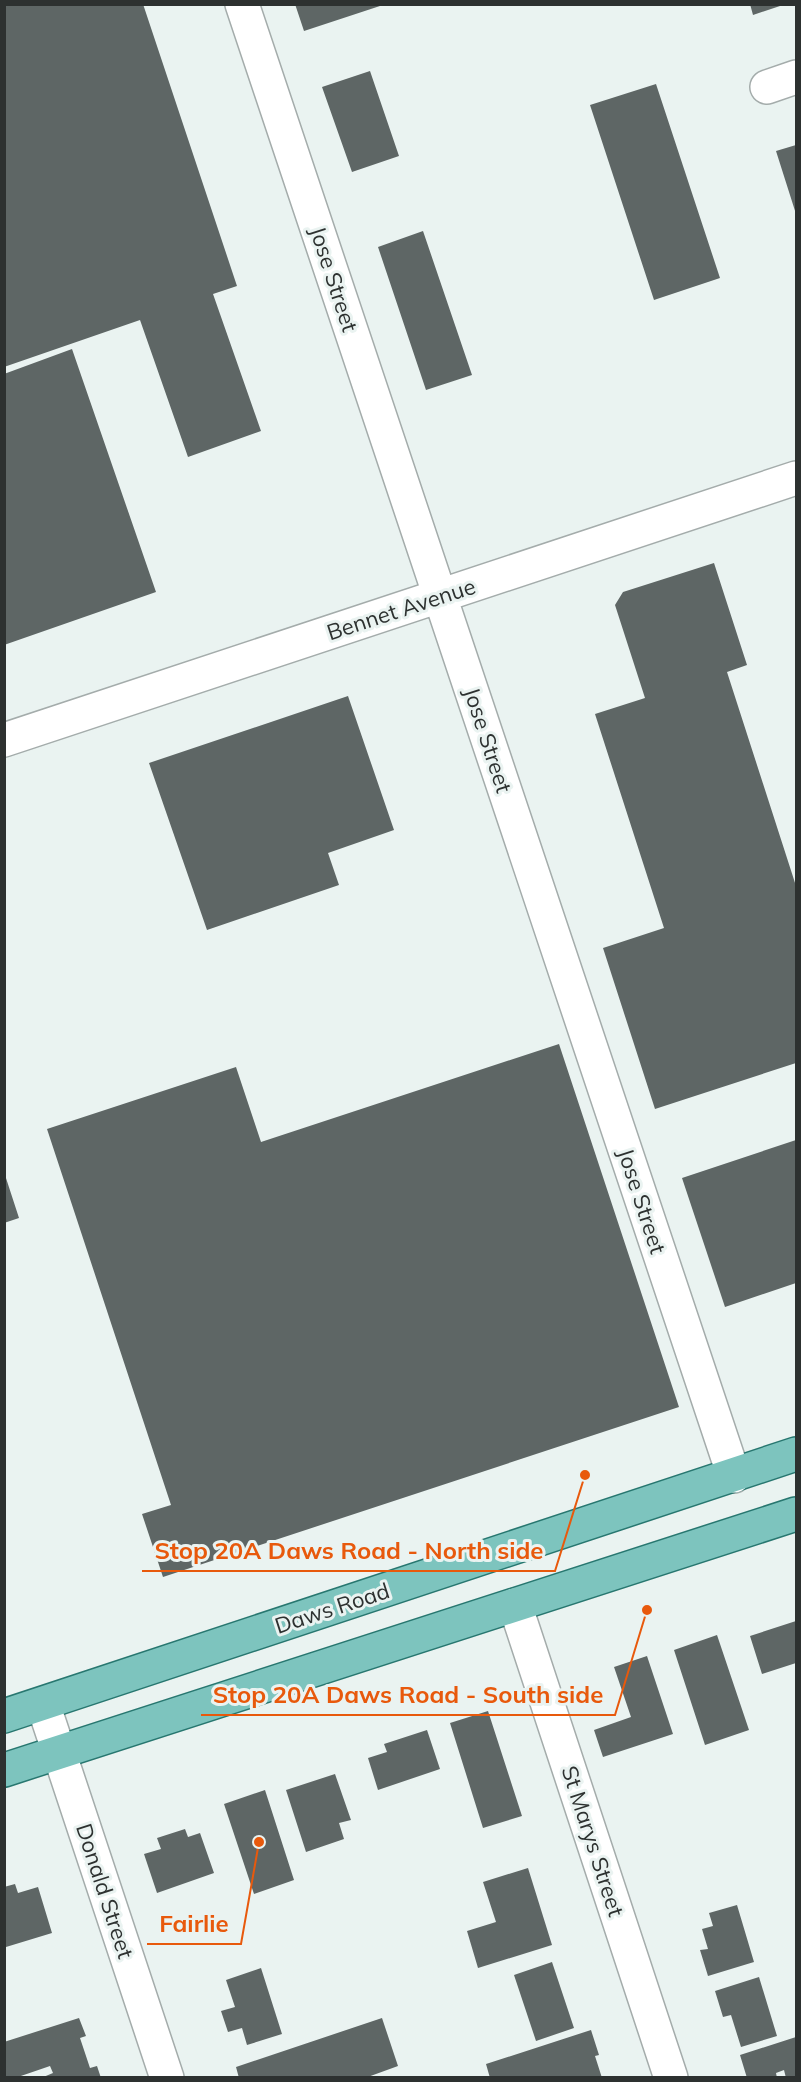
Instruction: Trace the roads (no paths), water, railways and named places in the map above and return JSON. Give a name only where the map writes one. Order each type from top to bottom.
[{"type":"main road","name":"Daws Road","points":[[4,1716],[796,1454]]},
{"type":"main road","points":[[4,1770],[796,1514]]},
{"type":"street","name":"Jose Street","points":[[242,4],[734,1476]]},
{"type":"street","name":"Bennet Avenue","points":[[4,740],[796,478]]},
{"type":"street","name":"St Marys Street","points":[[515,1605],[671,2078]]},
{"type":"street","name":"Donald Street","points":[[43,1704],[167,2078]]},
{"type":"place","name":"Stop 20A Daws Road - North side","points":[[585,1475]]},
{"type":"place","name":"Stop 20A Daws Road - South side","points":[[647,1610]]},
{"type":"place","name":"Fairlie","points":[[259,1842]]}]
